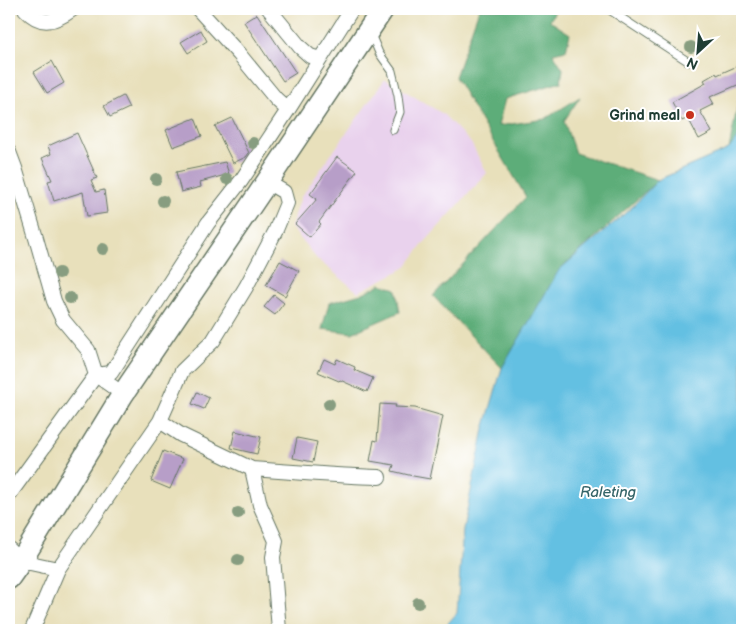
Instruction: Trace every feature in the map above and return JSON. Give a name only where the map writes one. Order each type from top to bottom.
[{"type":"main road","points":[[9,578],[15,555],[383,9]]},
{"type":"street","points":[[25,9],[40,21],[51,21],[73,9]]},
{"type":"street","points":[[198,9],[239,54],[276,99],[288,110]]},
{"type":"street","points":[[269,9],[300,47],[310,56],[320,59]]},
{"type":"street","points":[[9,496],[96,376],[111,373],[208,223],[241,181],[352,9]]},
{"type":"street","points":[[9,152],[54,301],[63,320],[88,350],[96,376],[123,394]]},
{"type":"street","points":[[32,630],[58,569],[160,421],[182,371],[213,341],[246,287],[275,232],[287,203],[284,192],[267,182]]},
{"type":"street","points":[[160,421],[181,435],[252,469],[379,477]]},
{"type":"street","points":[[252,469],[260,505],[276,541],[273,557],[279,630]]},
{"type":"street","points":[[15,555],[58,569]]},
{"type":"lane","points":[[608,9],[689,62]]},
{"type":"lane","points":[[369,29],[379,54],[392,71],[398,96],[400,112],[393,130]]},
{"type":"shaded area","points":[[385,79],[443,114],[471,143],[487,173],[424,243],[405,268],[358,292],[317,259],[291,227],[301,197]]},
{"type":"green space","points":[[479,9],[556,9],[550,21],[570,34],[566,50],[553,53],[563,69],[561,82],[505,99],[498,126],[545,119],[580,97],[564,121],[575,153],[658,180],[729,149],[740,93],[742,92],[742,261],[656,182],[559,270],[502,368],[433,296],[526,197],[455,77]]},
{"type":"green space","points":[[381,284],[396,289],[400,312],[352,333],[322,329],[329,303],[361,294]]},
{"type":"water","name":"Raleting","points":[[742,131],[742,630],[442,630],[457,613],[463,529],[484,429],[502,368],[559,270],[630,209],[658,180],[729,149]]},
{"type":"building","points":[[257,14],[296,73],[283,81],[244,22]]},
{"type":"building","points":[[201,30],[207,41],[188,53],[181,42]]},
{"type":"building","points":[[52,61],[64,83],[47,93],[34,72]]},
{"type":"building","name":"Grind meal","points":[[742,64],[742,83],[710,97],[714,104],[700,111],[712,132],[699,139],[688,118],[682,121],[672,102],[706,83],[704,80],[716,73],[717,75]]},
{"type":"building","points":[[123,96],[129,108],[110,117],[104,106]]},
{"type":"building","points":[[195,118],[202,136],[173,147],[166,130]]},
{"type":"building","points":[[232,118],[249,153],[246,157],[233,163],[215,126]]},
{"type":"building","points":[[77,133],[97,178],[91,180],[96,192],[104,190],[107,213],[87,216],[83,192],[54,201],[48,181],[52,180],[42,158],[51,154],[48,146]]},
{"type":"building","points":[[337,157],[357,171],[310,237],[295,224],[317,199],[310,194]]},
{"type":"building","points":[[225,162],[229,174],[200,182],[201,187],[181,192],[176,172]]},
{"type":"building","points":[[280,261],[299,271],[285,296],[266,285]]},
{"type":"building","points":[[274,295],[284,303],[275,315],[264,307]]},
{"type":"building","points":[[324,359],[335,364],[337,359],[355,367],[354,370],[373,378],[367,392],[318,372]]},
{"type":"building","points":[[197,392],[209,398],[204,409],[192,404]]},
{"type":"building","points":[[380,404],[415,408],[443,416],[430,479],[392,471],[394,465],[370,461],[374,440],[377,441]]},
{"type":"building","points":[[235,431],[261,437],[257,454],[231,448]]},
{"type":"building","points":[[297,438],[317,442],[313,462],[293,458]]},
{"type":"building","points":[[163,451],[183,459],[170,489],[151,481]]},
{"type":"place","name":"Grind meal","points":[[690,115]]}]
